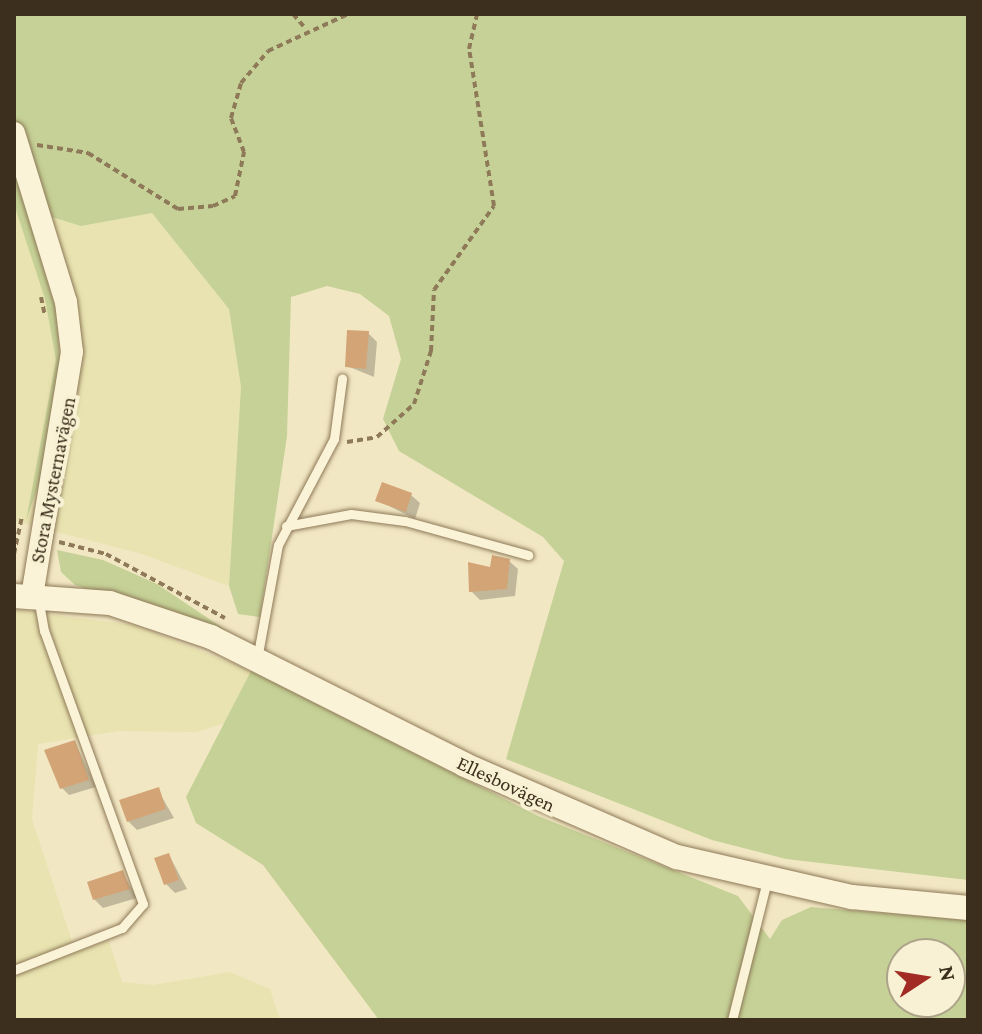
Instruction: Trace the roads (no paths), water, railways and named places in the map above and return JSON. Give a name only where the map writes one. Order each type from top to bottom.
[{"type":"main road","name":"Ellesbovägen","points":[[28,596],[110,603],[257,659],[593,825],[767,881],[968,908]]},
{"type":"street","name":"Stora Mysternavägen","points":[[16,140],[66,302],[72,352],[67,417],[29,535],[28,596]]},
{"type":"lane","points":[[257,659],[286,526],[332,442],[342,379]]},
{"type":"lane","points":[[286,526],[351,514],[405,521],[528,555]]},
{"type":"lane","points":[[14,970],[122,928],[143,904],[44,631],[28,596]]},
{"type":"lane","points":[[732,1020],[767,881]]}]
